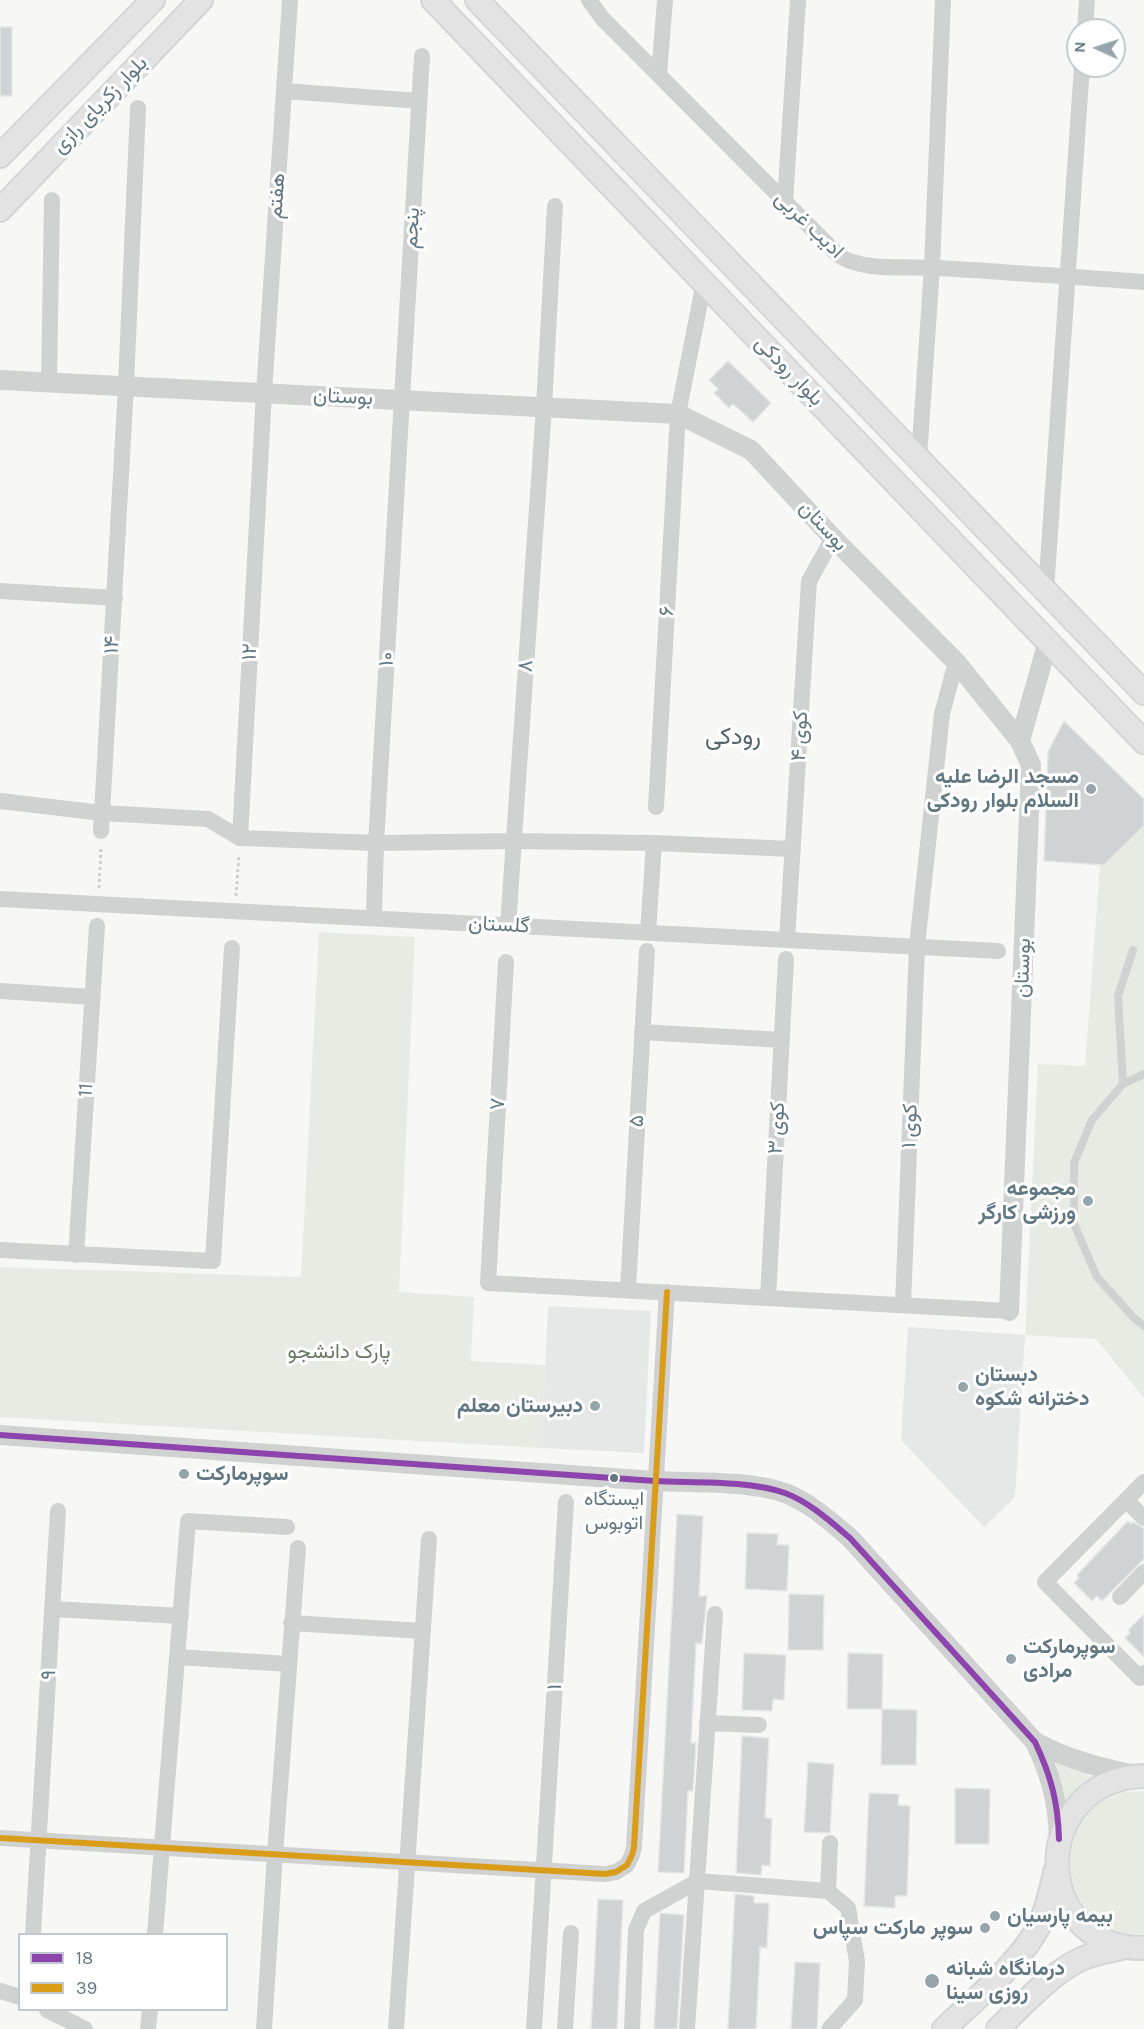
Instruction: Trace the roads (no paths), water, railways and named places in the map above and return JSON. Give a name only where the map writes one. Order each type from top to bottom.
[{"type":"main road","name":"بلوار زکریای رازی","points":[[0,210],[201,0]]},
{"type":"main road","name":"بلوار رودکی","points":[[433,0],[1144,742]]},
{"type":"main road","name":"بلوار رودکی","points":[[477,0],[1144,693]]},
{"type":"main road","name":"بلوار زکریای رازی","points":[[0,156],[148,1]]},
{"type":"main road","points":[[944,2029],[1011,1964],[1032,1938],[1046,1909],[1059,1839],[1074,1809],[1090,1793],[1110,1782],[1144,1776]]},
{"type":"main road","points":[[1056,1865],[1064,1899],[1077,1918],[1104,1940],[1139,1948]]},
{"type":"main road","points":[[998,2029],[1046,1983],[1070,1966],[1088,1956],[1139,1948]]},
{"type":"street","name":"هفتم","points":[[264,393],[290,0]]},
{"type":"street","name":"ادیب غربی","points":[[589,0],[602,18],[838,255],[848,262],[862,265],[932,267],[1144,282]]},
{"type":"street","points":[[659,75],[665,0]]},
{"type":"street","points":[[785,202],[798,0]]},
{"type":"street","points":[[919,459],[932,267],[943,0]]},
{"type":"street","points":[[1086,18],[1087,0]]},
{"type":"street","name":"پنجم","points":[[403,400],[422,56]]},
{"type":"street","points":[[1046,591],[1081,78]]},
{"type":"street","points":[[284,91],[419,101]]},
{"type":"street","name":"۱۴","points":[[101,831],[126,386],[138,108]]},
{"type":"street","points":[[49,382],[52,200]]},
{"type":"street","name":"۸","points":[[508,926],[544,407],[555,206]]},
{"type":"street","points":[[678,414],[704,282]]},
{"type":"street","name":"بوستان","points":[[0,380],[678,414],[752,450],[833,538],[956,662],[1020,741],[1031,765],[1008,1311]]},
{"type":"street","name":"۱۲","points":[[240,838],[264,393]]},
{"type":"street","name":"۱۰","points":[[374,918],[376,843],[403,400]]},
{"type":"street","name":"۶","points":[[656,807],[678,414]]},
{"type":"street","name":"کوی ۴","points":[[787,940],[809,581],[833,538]]},
{"type":"street","points":[[0,591],[115,598]]},
{"type":"street","points":[[1020,741],[1048,641]]},
{"type":"street","name":"کوی ۱","points":[[903,1305],[917,946],[942,714],[956,662]]},
{"type":"street","points":[[0,801],[102,813],[208,819],[240,838],[376,843],[513,841],[654,843],[794,849]]},
{"type":"street","points":[[648,933],[654,843]]},
{"type":"street","name":"گلستان","points":[[0,899],[998,951]]},
{"type":"street","name":"11","points":[[75,1255],[97,926]]},
{"type":"street","points":[[0,1250],[213,1261],[232,948]]},
{"type":"street","name":"۵","points":[[628,1290],[647,951]]},
{"type":"street","name":"کوی ۳","points":[[768,1298],[786,959]]},
{"type":"street","name":"۷","points":[[506,962],[488,1283],[628,1290]]},
{"type":"street","points":[[0,991],[92,997]]},
{"type":"street","points":[[642,1032],[782,1040]]},
{"type":"street","points":[[628,1290],[1008,1311]]},
{"type":"street","points":[[0,1838],[543,1871],[611,1873],[627,1865],[632,1856],[667,1292]]},
{"type":"street","points":[[0,1435],[655,1481],[745,1485],[785,1493],[821,1513],[850,1538],[1035,1742],[1051,1780],[1056,1800],[1059,1839]]},
{"type":"street","points":[[1142,1676],[1044,1582],[1144,1482]]},
{"type":"street","points":[[1126,1500],[1144,1518]]},
{"type":"street","name":"۱","points":[[534,2029],[567,1502]]},
{"type":"street","name":"۹","points":[[39,1839],[58,1510]]},
{"type":"street","points":[[155,1933],[189,1521],[287,1527]]},
{"type":"street","points":[[396,2029],[429,1539]]},
{"type":"street","points":[[264,2029],[274,1854],[298,1548]]},
{"type":"street","points":[[1120,1597],[1144,1572]]},
{"type":"street","points":[[53,1609],[181,1616]]},
{"type":"street","points":[[687,2029],[715,1614]]},
{"type":"street","points":[[291,1623],[423,1631]]},
{"type":"street","points":[[177,1657],[288,1664]]},
{"type":"street","points":[[706,1723],[759,1725]]},
{"type":"street","points":[[1035,1742],[1085,1764],[1144,1776]]},
{"type":"street","points":[[33,1933],[39,1839]]},
{"type":"street","points":[[828,1891],[830,1843]]},
{"type":"street","points":[[632,2029],[636,1930],[644,1911],[698,1881],[828,1891],[848,1908],[857,1961],[855,2000],[829,2029]]},
{"type":"street","points":[[565,2029],[571,1933]]},
{"type":"street","points":[[0,1991],[18,1996]]},
{"type":"street","points":[[49,2011],[85,2029]]},
{"type":"street","points":[[148,2029],[150,2011]]},
{"type":"lane","points":[[1123,1084],[1118,996],[1133,950]]},
{"type":"lane","points":[[1144,1074],[1123,1084],[1092,1120],[1074,1163],[1074,1224],[1097,1277],[1144,1326]]},
{"type":"place","name":"مسجد الرضا علیه السلام بلوار رودکی","points":[[1091,789]]},
{"type":"place","name":"مجموعه ورزشی کارگر","points":[[1088,1201]]},
{"type":"place","name":"دبستان دخترانه شکوه","points":[[963,1387]]},
{"type":"place","name":"دبیرستان معلم","points":[[595,1406]]},
{"type":"place","name":"سوپرمارکت","points":[[184,1474]]},
{"type":"place","name":"ایستگاه اتوبوس","points":[[614,1478]]},
{"type":"place","name":"سوپرمارکت مرادی","points":[[1011,1659]]},
{"type":"place","name":"بیمه پارسیان","points":[[995,1916]]},
{"type":"place","name":"سوپر مارکت سپاس","points":[[985,1928]]},
{"type":"place","name":"درمانگاه شبانه روزی سینا","points":[[932,1981]]},
{"type":"district","name":"رودکی","points":[[733,737]]},
{"type":"park label","name":"پارک دانشجو","points":[[339,1352]]}]
